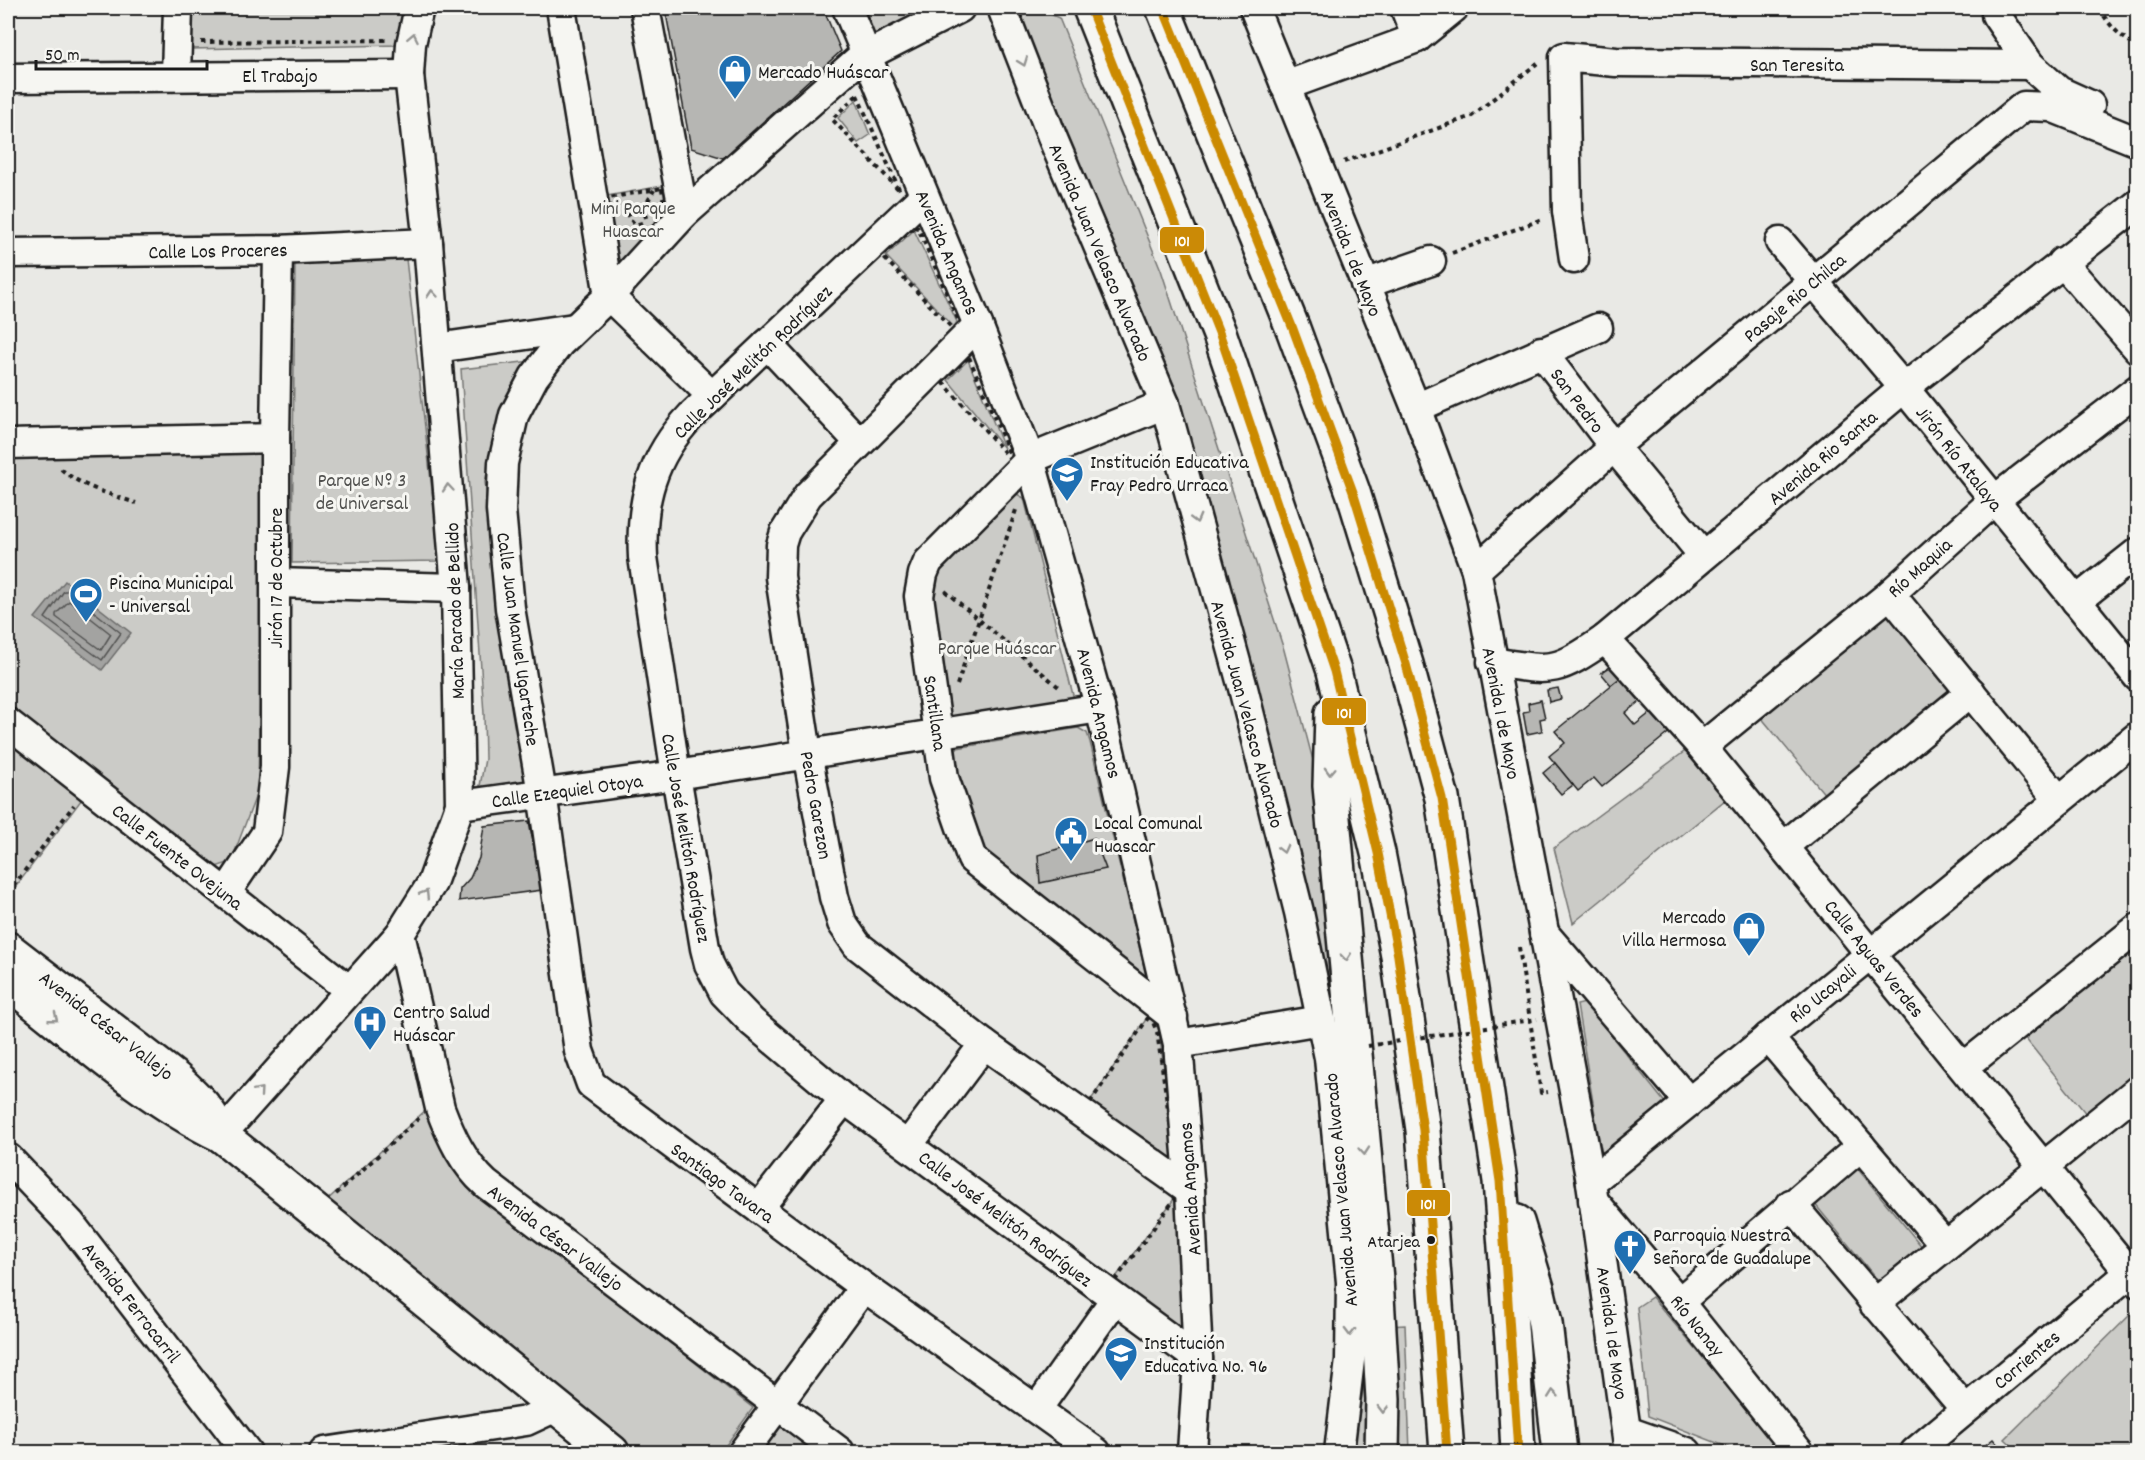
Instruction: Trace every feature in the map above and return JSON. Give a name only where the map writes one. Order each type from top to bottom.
[{"type":"main road","points":[[1090,8],[1220,336],[1334,670],[1394,933],[1417,1083],[1427,1167],[1447,1452]]},
{"type":"main road","points":[[1163,8],[1297,340],[1353,492],[1406,664],[1442,798],[1500,1182],[1512,1331],[1518,1452]]},
{"type":"main road","points":[[1334,670],[1330,786],[1376,1279],[1383,1399],[1382,1452]]},
{"type":"main road","name":"Avenida César Vallejo","points":[[8,949],[176,1078],[201,1101],[213,1116],[221,1135]]},
{"type":"main road","name":"Avenida César Vallejo","points":[[8,982],[157,1098],[187,1119],[221,1135],[612,1452]]},
{"type":"main road","points":[[1500,1182],[1538,1288],[1545,1323],[1560,1452]]},
{"type":"street","points":[[176,75],[178,8]]},
{"type":"street","name":"María Parado de Bellido","points":[[221,1135],[348,989],[400,934],[432,883],[460,806],[456,588],[428,243],[409,75],[411,44],[419,8]]},
{"type":"street","points":[[561,8],[609,296],[712,396]]},
{"type":"street","points":[[645,8],[684,214]]},
{"type":"street","name":"Avenida Angamos","points":[[847,8],[866,56],[912,194],[967,328],[1030,459],[1100,708],[1175,1031],[1183,1193],[1198,1359],[1192,1452]]},
{"type":"street","name":"Calle Juan Manuel Ugarteche","points":[[542,793],[510,608],[501,510],[503,463],[509,431],[522,395],[534,376],[574,328],[609,296],[684,214],[858,60],[960,8]]},
{"type":"street","name":"Avenida Juan Velasco Alvarado","points":[[1002,8],[1053,139],[1165,404],[1243,688],[1299,912],[1329,1058],[1351,1282],[1350,1360],[1339,1452]]},
{"type":"street","name":"Avenida 1 de Mayo","points":[[1254,8],[1416,408],[1476,570],[1592,1191],[1628,1442]]},
{"type":"street","points":[[1405,8],[1417,38]]},
{"type":"street","points":[[1285,86],[1417,38],[1454,8]]},
{"type":"street","points":[[2001,8],[1996,15],[2030,65],[2059,92],[2138,126]]},
{"type":"street","points":[[1564,57],[1567,211],[1574,259]]},
{"type":"street","name":"San Teresita","points":[[1564,57],[1616,62],[2030,65]]},
{"type":"street","name":"El Trabajo","points":[[8,78],[409,75]]},
{"type":"street","name":"Pasaje Rio Chilca","points":[[1476,570],[1614,447],[2024,106],[2051,107],[2138,142]]},
{"type":"street","name":"Calle José Melitón Rodríguez","points":[[912,194],[767,344],[676,431],[654,468],[643,509],[644,557],[676,775],[705,948],[716,979],[737,1009],[844,1099],[1198,1359]]},
{"type":"street","name":"Avenida Rio Santa","points":[[1492,662],[1538,669],[1554,668],[1570,663],[1605,639],[1702,555],[1904,388],[2138,204]]},
{"type":"street","name":"Jirón Río Atalaya","points":[[1780,242],[1904,388],[2138,677]]},
{"type":"street","name":"Calle Los Proceres","points":[[8,253],[278,250],[428,243]]},
{"type":"street","name":"Jirón 17 de Octubre","points":[[226,893],[267,832],[275,767],[274,438],[278,250]]},
{"type":"street","points":[[1365,284],[1431,261]]},
{"type":"street","points":[[2062,262],[2138,349]]},
{"type":"street","points":[[437,348],[574,328]]},
{"type":"street","name":"Pedro Garezon","points":[[967,328],[797,509],[787,526],[781,545],[780,578],[807,753],[834,897],[842,923],[857,945],[984,1044],[1183,1193]]},
{"type":"street","points":[[1541,351],[1598,328]]},
{"type":"street","points":[[767,344],[859,442]]},
{"type":"street","name":"San Pedro","points":[[1416,408],[1541,351],[1614,447],[1702,555]]},
{"type":"street","name":"Río Maquia","points":[[1702,747],[1890,594],[1994,501],[2138,389]]},
{"type":"street","name":"Santillana","points":[[1165,404],[1030,459],[937,552],[923,574],[919,596],[940,733],[944,778],[972,859],[1175,1031]]},
{"type":"street","points":[[8,444],[274,438]]},
{"type":"street","points":[[2076,601],[2138,552]]},
{"type":"street","points":[[276,584],[456,588]]},
{"type":"street","points":[[1890,594],[2059,800]]},
{"type":"street","name":"Calle Aguas Verdes","points":[[1605,639],[1702,747],[2135,1274]]},
{"type":"street","points":[[1783,847],[1971,692]]},
{"type":"street","name":"Calle Ezequiel Otoya","points":[[460,806],[676,775],[1100,708]]},
{"type":"street","name":"Calle Fuente Ovejuna","points":[[8,723],[348,989]]},
{"type":"street","name":"Río Ucayali","points":[[1592,1191],[1689,1102],[2138,736]]},
{"type":"street","name":"Santiago Tavara","points":[[542,793],[579,1051],[591,1084],[614,1104],[864,1287],[1096,1452]]},
{"type":"street","points":[[1964,1066],[2138,928]]},
{"type":"street","points":[[1544,933],[1689,1102]]},
{"type":"street","name":"Avenida César Vallejo","points":[[400,934],[440,1108],[450,1136],[470,1169],[486,1184],[840,1452]]},
{"type":"street","points":[[1175,1031],[1321,1020]]},
{"type":"street","points":[[1768,1037],[1945,1245]]},
{"type":"street","points":[[908,1145],[984,1044]]},
{"type":"street","points":[[1875,1304],[2138,1090]]},
{"type":"street","points":[[759,1208],[844,1099]]},
{"type":"street","points":[[1679,1302],[1861,1146]]},
{"type":"street","name":"Avenida Ferrocarril","points":[[8,1158],[71,1224],[247,1452]]},
{"type":"street","name":"Río Nanay","points":[[1592,1191],[1799,1452]]},
{"type":"street","points":[[1791,1204],[1965,1409]]},
{"type":"street","name":"Corrientes","points":[[1915,1452],[1965,1409],[2135,1274]]},
{"type":"street","points":[[743,1452],[864,1287]]},
{"type":"street","points":[[1037,1409],[1115,1299]]},
{"type":"street","points":[[324,1452],[526,1421],[556,1407]]},
{"type":"street","points":[[1628,1442],[1687,1452]]},
{"type":"path","points":[[2099,8],[2108,23],[2124,39],[2138,46]]},
{"type":"path","points":[[195,42],[391,40],[395,35]]},
{"type":"path","points":[[1319,171],[1472,116],[1542,59],[1564,57]]},
{"type":"path","points":[[832,119],[912,194]]},
{"type":"path","points":[[644,208],[633,207],[629,211],[630,221],[635,225],[644,222],[647,217],[644,208],[654,190],[662,188],[666,224],[616,267],[603,199],[654,190]]},
{"type":"path","points":[[1431,261],[1567,211]]},
{"type":"path","points":[[882,256],[967,328]]},
{"type":"path","points":[[58,467],[73,479],[136,503]]},
{"type":"path","points":[[954,695],[1016,509]]},
{"type":"path","points":[[940,586],[1063,690]]},
{"type":"path","points":[[8,893],[75,804]]},
{"type":"path","points":[[1150,1015],[1157,1032],[1176,1165],[1089,1104],[1150,1015]]},
{"type":"path","points":[[1368,1046],[1537,1019]]},
{"type":"path","points":[[335,1195],[426,1112]]},
{"type":"path","points":[[1183,1193],[1188,1326],[1170,1332],[1111,1286],[1183,1193]]},
{"type":"green space","points":[[191,8],[406,8],[400,45],[190,49]]},
{"type":"green space","points":[[862,8],[949,8],[875,41]]},
{"type":"green space","points":[[1014,8],[1037,8],[1059,18],[1161,270],[1284,650],[1316,772],[1341,995],[1328,996],[1253,674],[1172,381]]},
{"type":"green space","points":[[856,100],[870,135],[858,143],[838,118]]},
{"type":"green space","name":"Mini Parque Huascar","points":[[663,186],[667,225],[615,269],[601,197]]},
{"type":"green space","points":[[914,230],[957,322],[954,327],[886,256]]},
{"type":"green space","name":"Parque Nº 3 de Universal","points":[[406,259],[440,561],[292,563],[295,262]]},
{"type":"green space","points":[[968,360],[1004,448],[948,380]]},
{"type":"green space","points":[[533,361],[502,407],[485,482],[526,783],[479,791],[485,759],[484,714],[461,369]]},
{"type":"green space","points":[[264,444],[258,790],[231,862],[216,867],[8,713],[8,489],[17,448]]},
{"type":"green space","name":"Parque Huáscar","points":[[1015,493],[1024,498],[1074,699],[945,722],[931,577]]},
{"type":"green space","points":[[1883,607],[1953,690],[1826,796],[1760,716]]},
{"type":"green space","points":[[1078,728],[1087,733],[1090,742],[1147,979],[1144,984],[981,859],[952,757],[957,748]]},
{"type":"green space","points":[[8,737],[85,795],[8,897]]},
{"type":"green space","points":[[1688,749],[1725,800],[1573,923],[1554,848]]},
{"type":"green space","points":[[2137,934],[2137,1073],[2087,1115],[2017,1028]]},
{"type":"green space","points":[[1585,1003],[1666,1104],[1609,1155],[1601,1151],[1577,1005]]},
{"type":"green space","points":[[1151,1012],[1159,1031],[1177,1167],[1088,1104]]},
{"type":"green space","points":[[428,1108],[446,1154],[461,1179],[753,1408],[721,1452],[631,1452],[324,1203]]},
{"type":"green space","points":[[1857,1168],[1923,1248],[1880,1283],[1814,1203]]},
{"type":"green space","points":[[1177,1195],[1183,1331],[1110,1285]]},
{"type":"green space","points":[[1652,1297],[1782,1452],[1740,1452],[1648,1416],[1637,1307]]},
{"type":"green space","points":[[2137,1308],[2137,1452],[2019,1452],[2005,1439]]},
{"type":"green space","points":[[1405,1325],[1410,1452],[1392,1452],[1388,1326]]},
{"type":"green space","points":[[1365,1378],[1365,1452],[1353,1452]]},
{"type":"green space","points":[[779,1420],[827,1452],[755,1452]]},
{"type":"water","points":[[65,581],[131,633],[102,670],[35,618]]},
{"type":"building","name":"Mercado Huáscar","points":[[665,8],[823,8],[841,51],[723,158],[691,148]]},
{"type":"building","points":[[1616,663],[1625,674],[1611,685],[1601,673]]},
{"type":"building","points":[[1625,674],[1645,697],[1625,713],[1635,725],[1655,709],[1672,730],[1602,787],[1594,778],[1578,791],[1549,756],[1565,743],[1555,731]]},
{"type":"building","points":[[1558,688],[1561,699],[1549,702],[1547,690]]},
{"type":"building","points":[[1541,700],[1545,718],[1540,719],[1542,731],[1527,734],[1523,712],[1529,711],[1528,703]]},
{"type":"building","points":[[1555,763],[1573,785],[1561,794],[1543,773]]},
{"type":"building","points":[[529,821],[542,890],[459,901],[460,889],[470,878],[479,858],[484,826]]},
{"type":"building","name":"Local Comunal Huascar","points":[[1094,838],[1106,869],[1040,883],[1038,855]]},
{"type":"building","points":[[1993,1439],[2004,1452],[1977,1452]]},
{"type":"transit line","name":"101","points":[[1090,8],[1220,335],[1334,671],[1378,853],[1398,956],[1423,1130],[1447,1452]]},
{"type":"transit line","name":"101","points":[[1163,8],[1293,329],[1353,492],[1406,664],[1442,798],[1500,1181],[1518,1452]]},
{"type":"place","name":"Mercado Huáscar","points":[[735,100]]},
{"type":"place","name":"Institución Educativa Fray Pedro Urraca","points":[[1067,502]]},
{"type":"place","name":"Piscina Municipal - Universal","points":[[86,623]]},
{"type":"place","name":"Local Comunal Huascar","points":[[1071,862]]},
{"type":"place","name":"Mercado Villa Hermosa","points":[[1749,957]]},
{"type":"place","name":"Centro Salud Huáscar","points":[[370,1051]]},
{"type":"place","name":"Atarjea","points":[[1431,1240]]},
{"type":"place","name":"Parroquia Nuestra Señora de Guadalupe","points":[[1630,1275]]},
{"type":"place","name":"Institución Educativa No. 96","points":[[1121,1382]]}]
